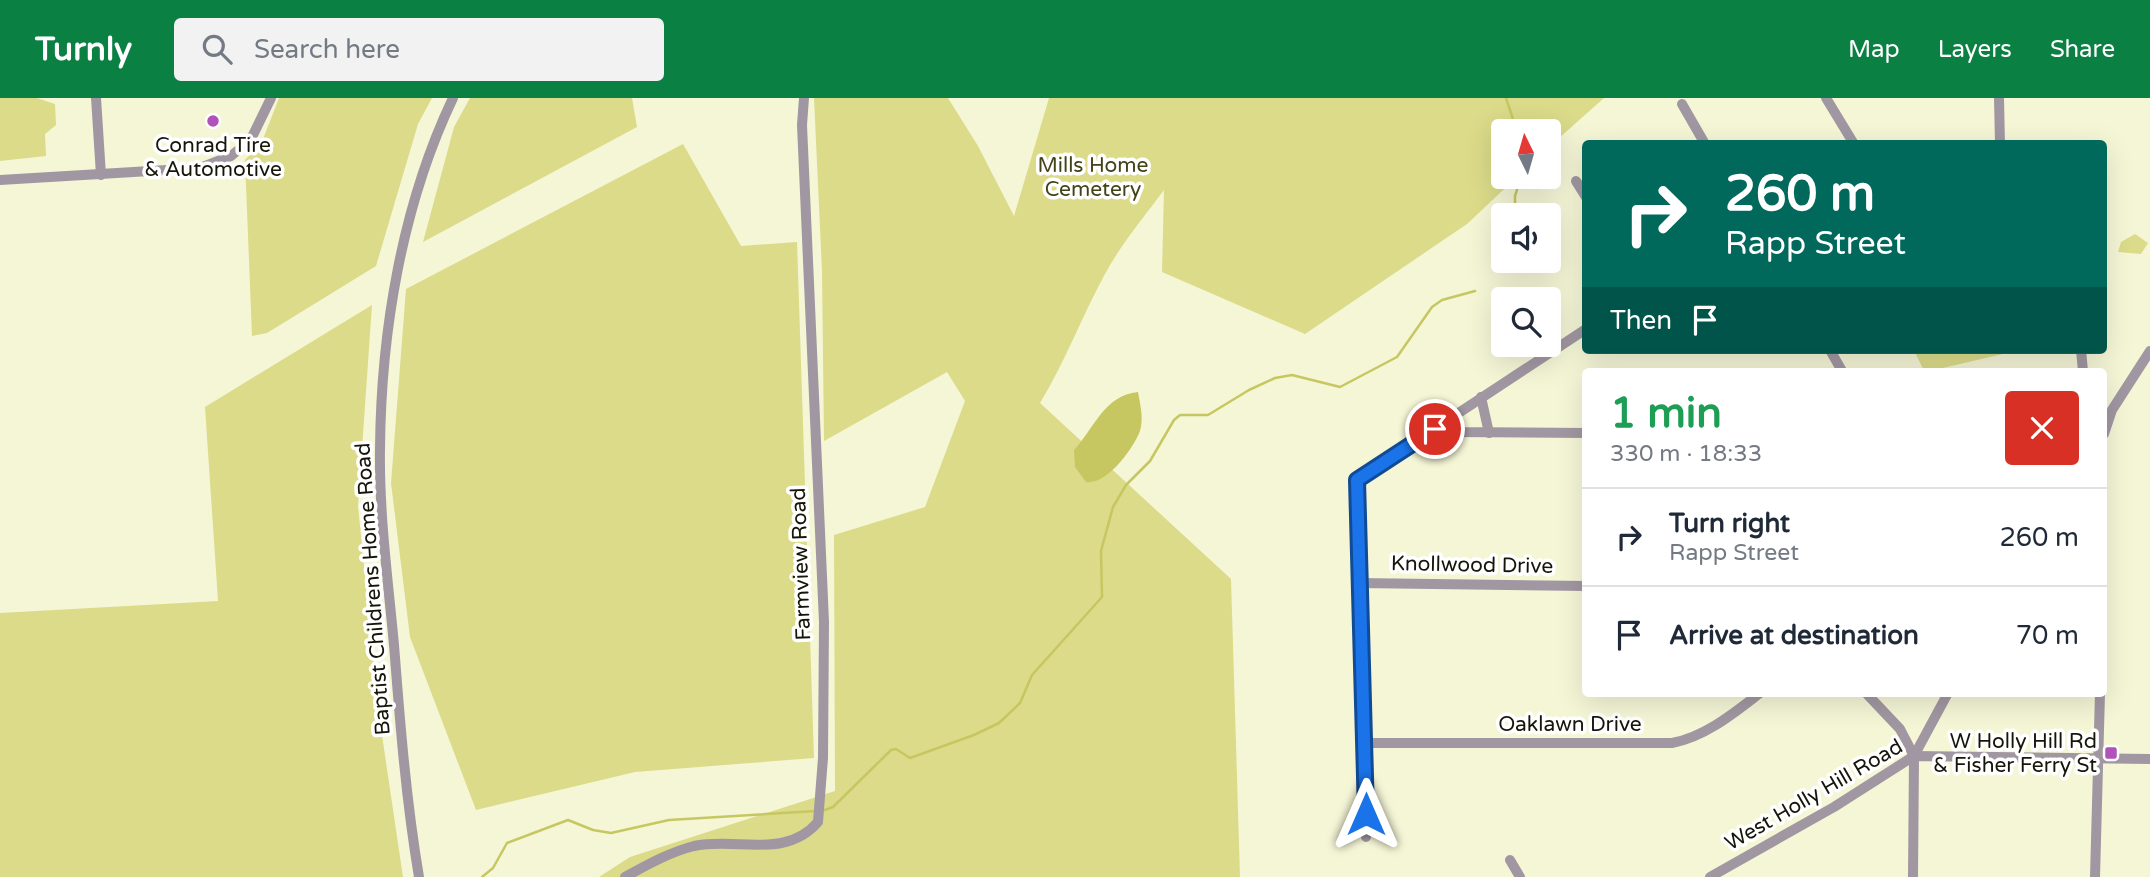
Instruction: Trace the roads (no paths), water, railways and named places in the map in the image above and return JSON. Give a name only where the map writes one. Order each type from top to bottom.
[{"type":"street","points":[[96,98],[101,175]]},
{"type":"street","points":[[0,180],[175,172],[216,163],[231,156],[253,135],[271,98]]},
{"type":"street","name":"Baptist Childrens Home Road","points":[[419,877],[384,532],[381,427],[390,321],[402,248],[424,172],[453,98]]},
{"type":"street","name":"Farmview Road","points":[[625,877],[653,862],[696,846],[768,846],[797,839],[813,828],[820,809],[824,622],[806,234],[804,98]]},
{"type":"street","points":[[1826,98],[1852,140]]},
{"type":"street","points":[[1999,98],[2000,140]]},
{"type":"street","points":[[1682,104],[1703,140]]},
{"type":"street","points":[[1576,181],[1582,191]]},
{"type":"street","points":[[1366,837],[1366,743],[1358,583],[1357,480],[1582,332]]},
{"type":"street","points":[[2107,425],[2112,410],[2150,351]]},
{"type":"street","points":[[1481,397],[1489,433]]},
{"type":"street","points":[[1435,429],[1451,432],[1582,433]]},
{"type":"street","name":"Knollwood Drive","points":[[1358,583],[1582,586]]},
{"type":"street","name":"Oaklawn Drive","points":[[1366,743],[1672,743],[1688,740],[1734,714],[1755,697]]},
{"type":"street","points":[[1870,697],[1900,729],[1914,756],[1913,877]]},
{"type":"street","points":[[1914,756],[1946,697]]},
{"type":"street","points":[[2095,877],[2100,697]]},
{"type":"street","name":"West Holly Hill Road","points":[[1710,877],[1834,807],[1914,756],[2150,759]]},
{"type":"street","points":[[1510,860],[1520,877]]},
{"type":"waterway","points":[[1506,98],[1513,119]]},
{"type":"waterway","points":[[1515,203],[1517,189]]},
{"type":"waterway","points":[[822,811],[833,807],[891,750],[896,749],[910,758],[974,735],[999,723],[1020,703],[1032,675],[1102,597],[1101,551],[1113,507],[1126,485],[1150,461],[1174,420],[1180,415],[1208,415],[1249,390],[1275,378],[1292,375],[1340,387],[1397,357],[1432,307],[1442,300],[1475,291]]},
{"type":"waterway","points":[[482,877],[493,868],[507,843],[568,820],[593,830],[611,833],[669,820],[816,811]]},
{"type":"place","name":"Conrad Tire & Automotive","points":[[213,121]]},
{"type":"place","name":"W Holly Hill Rd & Fisher Ferry St","points":[[2111,753]]},
{"type":"park label","name":"Mills Home Cemetery","points":[[1093,177]]}]
